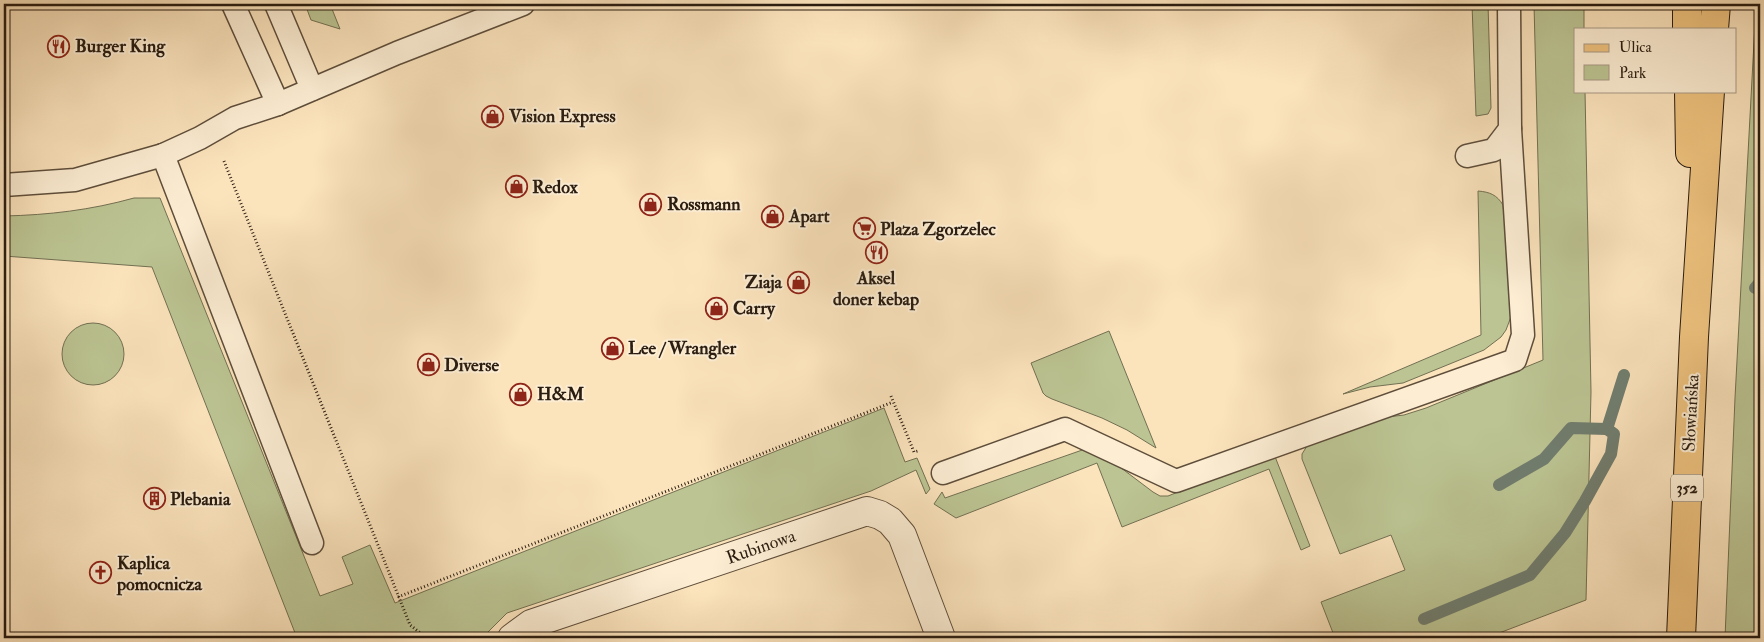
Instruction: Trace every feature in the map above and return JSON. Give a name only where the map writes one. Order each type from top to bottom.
[{"type":"main road","points":[[1687,4],[1687,28]]},
{"type":"main road","points":[[1714,28],[1716,4]]},
{"type":"main road","name":"Słowiańska","points":[[1689,92],[1694,337]]},
{"type":"main road","name":"Słowiańska","points":[[1681,638],[1694,337],[1710,92]]},
{"type":"street","name":"Rubinowa","points":[[512,638],[531,624],[867,511],[880,515],[890,521],[902,535],[941,638]]},
{"type":"lane","points":[[233,4],[278,104]]},
{"type":"lane","points":[[276,4],[312,89]]},
{"type":"lane","points":[[4,185],[75,180],[163,155],[200,138],[235,118],[278,104],[397,53],[523,4]]},
{"type":"lane","points":[[943,473],[1065,429],[1176,481],[1515,360],[1523,335],[1510,129],[1509,4]]},
{"type":"lane","points":[[1467,156],[1494,150],[1510,129]]},
{"type":"lane","points":[[163,155],[312,543]]},
{"type":"path","points":[[223,161],[398,597],[410,625],[427,638]]},
{"type":"path","points":[[891,396],[914,452]]},
{"type":"path","points":[[398,597],[893,402]]},
{"type":"green space","points":[[305,4],[330,4],[340,29],[311,20]]},
{"type":"green space","points":[[1472,4],[1488,4],[1491,108],[1488,114],[1476,116]]},
{"type":"green space","points":[[1534,4],[1584,4],[1584,28],[1574,28],[1574,92],[1585,92],[1591,392],[1586,600],[1486,638],[1335,638],[1321,602],[1405,570],[1391,535],[1340,554],[1302,459],[1302,454],[1307,446],[1379,418],[1404,415],[1426,408],[1543,360]]},
{"type":"green space","points":[[1756,4],[1760,4],[1760,638],[1725,638],[1735,398]]},
{"type":"green space","points":[[1478,191],[1493,195],[1503,205],[1514,306],[1506,330],[1501,337],[1484,350],[1403,383],[1370,387],[1343,394],[1481,335]]},
{"type":"green space","points":[[134,198],[160,198],[320,596],[353,584],[342,557],[370,545],[395,603],[884,408],[905,462],[917,458],[930,489],[926,494],[916,470],[871,491],[507,613],[488,632],[485,638],[297,638],[152,267],[4,256],[4,216],[70,211]]},
{"type":"green space","points":[[93,323],[105,325],[115,332],[122,342],[124,354],[122,366],[115,376],[105,383],[93,385],[81,383],[71,376],[64,366],[62,354],[64,342],[71,332],[81,325]]},
{"type":"green space","points":[[1109,331],[1156,448],[1127,430],[1102,418],[1052,399],[1043,393],[1031,363]]},
{"type":"green space","points":[[1088,448],[1096,449],[1160,496],[1168,496],[1274,454],[1310,546],[1301,550],[1269,469],[1122,527],[1097,463],[956,518],[934,504],[942,492],[945,498]]},
{"type":"waterway","points":[[1755,288],[1760,282]]},
{"type":"waterway","points":[[1424,619],[1530,575],[1565,533],[1611,454],[1614,434],[1607,429],[1624,375]]},
{"type":"waterway","points":[[1499,485],[1544,459],[1571,428],[1607,429]]},
{"type":"place","name":"Burger King","points":[[59,46]]},
{"type":"place","name":"Vision Express","points":[[493,116]]},
{"type":"place","name":"Redox","points":[[516,187]]},
{"type":"place","name":"Rossmann","points":[[651,204]]},
{"type":"place","name":"Apart","points":[[773,216]]},
{"type":"place","name":"Plaza Zgorzelec","points":[[864,229]]},
{"type":"place","name":"Aksel doner kebap","points":[[876,253]]},
{"type":"place","name":"Ziaja","points":[[798,282]]},
{"type":"place","name":"Carry","points":[[717,308]]},
{"type":"place","name":"Lee / Wrangler","points":[[612,348]]},
{"type":"place","name":"Diverse","points":[[428,365]]},
{"type":"place","name":"H&M","points":[[521,394]]},
{"type":"place","name":"Plebania","points":[[154,499]]},
{"type":"place","name":"Kaplica pomocnicza","points":[[101,573]]}]
